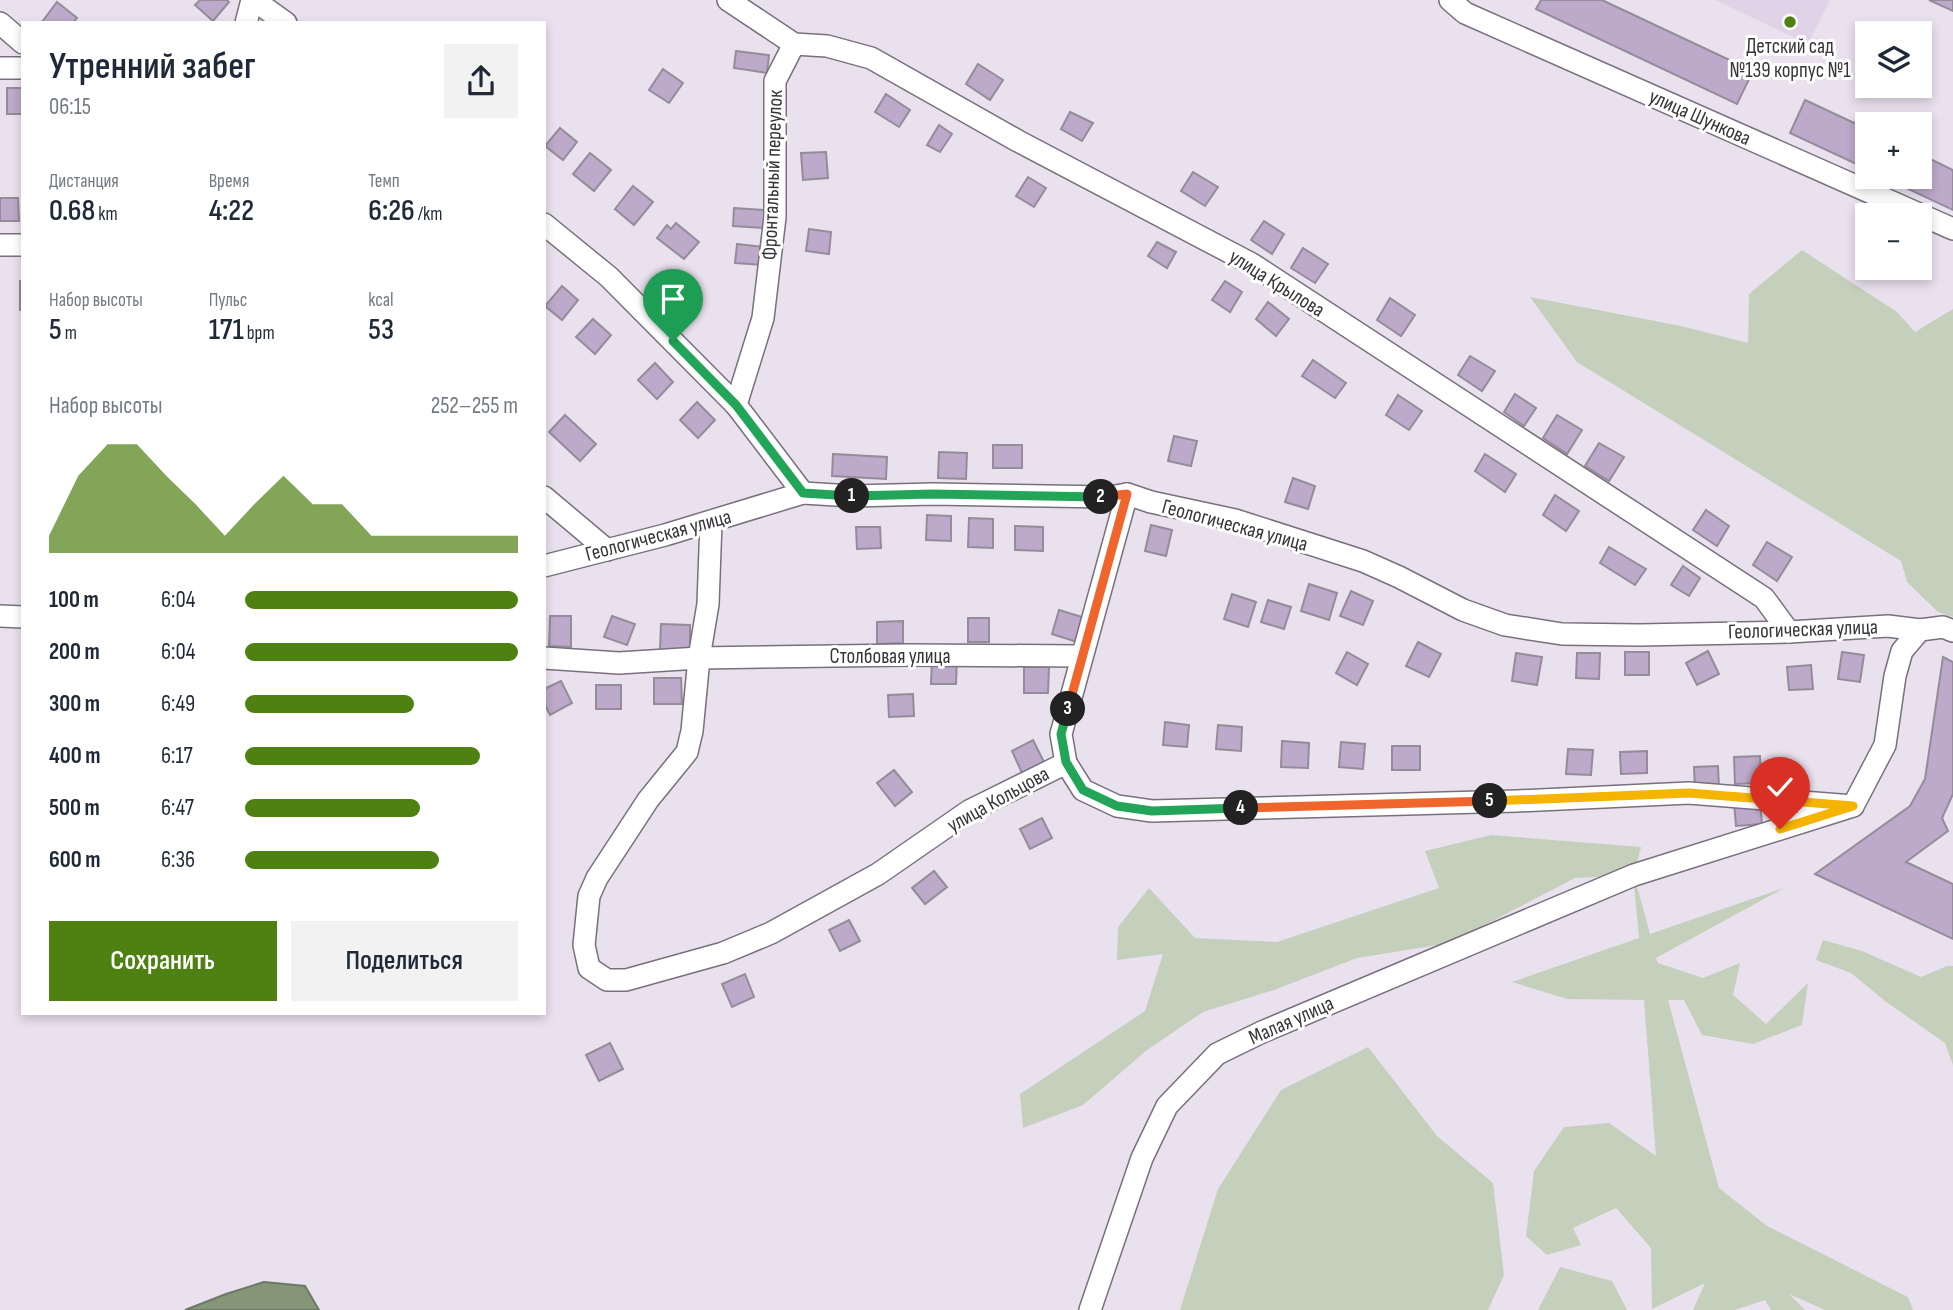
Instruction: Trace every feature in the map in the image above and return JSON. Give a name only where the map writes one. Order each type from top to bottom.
[{"type":"street","points":[[247,21],[253,0],[283,21]]},
{"type":"street","name":"улица Крылова","points":[[728,0],[794,44],[827,46],[871,58],[1018,141],[1252,264],[1764,598],[1789,632]]},
{"type":"street","name":"улица Шункова","points":[[1450,0],[1465,13],[1953,229]]},
{"type":"street","points":[[0,23],[21,41]]},
{"type":"street","name":"Фронтальный переулок","points":[[736,405],[765,305],[775,217],[775,81],[794,44]]},
{"type":"street","points":[[0,68],[21,68]]},
{"type":"street","points":[[546,226],[609,277],[736,405],[803,493]]},
{"type":"street","points":[[0,245],[21,245]]},
{"type":"street","name":"Геологическая улица","points":[[546,565],[710,522],[803,493],[852,496],[933,494],[1110,497],[1127,494],[1151,502],[1235,520],[1363,561],[1463,610],[1505,625],[1562,634],[1789,632],[1888,626],[1920,630],[1943,627],[1953,631]]},
{"type":"street","points":[[1066,762],[1061,734],[1127,494]]},
{"type":"street","points":[[546,499],[607,550]]},
{"type":"street","points":[[699,658],[708,604],[710,522]]},
{"type":"street","points":[[0,616],[21,617]]},
{"type":"street","points":[[1853,806],[1885,746],[1895,676],[1902,651],[1920,630]]},
{"type":"street","name":"Столбовая улица","points":[[546,659],[620,663],[699,658],[908,654],[1081,656]]},
{"type":"street","name":"улица Кольцова","points":[[699,658],[692,731],[687,752],[648,800],[597,878],[589,896],[584,945],[589,968],[607,980],[626,981],[723,953],[771,933],[878,874],[969,811],[1066,762],[1083,790],[1117,806],[1152,811],[1517,801],[1689,793],[1853,806]]},
{"type":"street","name":"Малая улица","points":[[1090,1310],[1142,1158],[1167,1106],[1217,1054],[1262,1032],[1634,875],[1853,806]]},
{"type":"shaded area","name":"Детский сад №139 корпус №1","points":[[1715,0],[1830,0],[1808,44]]},
{"type":"shaded area","points":[[1802,250],[1897,312],[1915,332],[1953,309],[1953,617],[1938,612],[1907,582],[1901,561],[1577,362],[1530,297],[1681,326],[1748,343],[1749,294]]},
{"type":"shaded area","points":[[1491,835],[1641,847],[1634,875],[1650,934],[1784,888],[1656,958],[1658,963],[1703,978],[1740,963],[1733,995],[1766,1024],[1808,983],[1802,1025],[1753,1044],[1702,1035],[1684,1000],[1668,1000],[1719,1188],[1767,1226],[1908,1297],[1913,1310],[1825,1310],[1789,1294],[1805,1310],[1771,1310],[1765,1300],[1735,1310],[1693,1310],[1705,1283],[1652,1309],[1651,1248],[1616,1208],[1573,1228],[1581,1245],[1547,1255],[1526,1236],[1534,1171],[1564,1127],[1609,1123],[1656,1156],[1644,1000],[1567,999],[1512,982],[1639,938],[1633,875],[1575,878],[1450,943],[1357,958],[1274,990],[1203,1012],[1147,1050],[1083,1105],[1023,1128],[1020,1094],[1145,1011],[1163,954],[1117,960],[1118,927],[1149,888],[1195,938],[1277,942],[1439,888],[1425,851]]},
{"type":"shaded area","points":[[1823,940],[1862,951],[1921,977],[1953,966],[1953,1065],[1945,1043],[1885,1001],[1851,973],[1816,960]]},
{"type":"shaded area","points":[[1368,1047],[1437,1136],[1493,1183],[1504,1275],[1488,1310],[1180,1310],[1218,1189],[1281,1090]]},
{"type":"shaded area","points":[[1560,1267],[1612,1281],[1627,1310],[1538,1310]]},
{"type":"shaded area","points":[[264,1282],[305,1286],[319,1310],[185,1310],[226,1294]]},
{"type":"building","points":[[200,0],[229,2],[213,21],[195,5]]},
{"type":"building","points":[[1541,0],[1602,0],[1753,71],[1737,104],[1536,9]]},
{"type":"building","points":[[1929,0],[1953,0],[1953,11]]},
{"type":"building","points":[[57,2],[77,18],[75,21],[43,21]]},
{"type":"building","points":[[736,51],[769,55],[767,73],[734,68]]},
{"type":"building","points":[[978,64],[1003,80],[990,100],[966,84]]},
{"type":"building","points":[[663,69],[683,83],[669,103],[649,90]]},
{"type":"building","points":[[7,88],[21,88],[21,114],[7,114]]},
{"type":"building","points":[[886,94],[910,110],[899,127],[875,112]]},
{"type":"building","points":[[1805,100],[1855,123],[1855,163],[1790,133]]},
{"type":"building","points":[[1070,112],[1093,123],[1082,141],[1061,129]]},
{"type":"building","points":[[939,125],[952,134],[940,152],[927,145]]},
{"type":"building","points":[[560,128],[577,142],[563,160],[546,145]]},
{"type":"building","points":[[826,152],[828,178],[803,180],[801,153]]},
{"type":"building","points":[[590,153],[611,170],[594,191],[573,174]]},
{"type":"building","points":[[1932,160],[1953,170],[1953,210],[1908,189],[1932,189]]},
{"type":"building","points":[[1193,172],[1218,187],[1205,206],[1181,191]]},
{"type":"building","points":[[1028,177],[1046,188],[1034,207],[1016,196]]},
{"type":"building","points":[[633,186],[653,202],[634,225],[615,209]]},
{"type":"building","points":[[0,198],[18,198],[19,221],[0,221]]},
{"type":"building","points":[[734,208],[765,210],[764,228],[733,226]]},
{"type":"building","points":[[1264,221],[1284,234],[1272,254],[1251,240]]},
{"type":"building","points":[[676,223],[699,242],[684,259],[657,238],[667,225],[671,229]]},
{"type":"building","points":[[809,229],[831,232],[829,254],[806,251]]},
{"type":"building","points":[[1157,242],[1176,252],[1167,268],[1148,256]]},
{"type":"building","points":[[737,244],[765,247],[763,265],[735,263]]},
{"type":"building","points":[[1303,248],[1328,264],[1315,283],[1291,268]]},
{"type":"building","points":[[1225,281],[1242,292],[1230,312],[1212,300]]},
{"type":"building","points":[[562,286],[578,300],[562,320],[546,305]]},
{"type":"building","points":[[1390,298],[1415,315],[1401,336],[1377,320]]},
{"type":"building","points":[[1268,302],[1289,319],[1276,336],[1256,319]]},
{"type":"building","points":[[593,319],[611,335],[595,354],[576,337]]},
{"type":"building","points":[[1470,356],[1495,371],[1482,391],[1458,375]]},
{"type":"building","points":[[1313,360],[1346,383],[1335,398],[1302,376]]},
{"type":"building","points":[[655,363],[673,382],[657,399],[638,380]]},
{"type":"building","points":[[1515,394],[1536,408],[1524,426],[1504,412]]},
{"type":"building","points":[[1398,395],[1422,411],[1409,430],[1386,415]]},
{"type":"building","points":[[697,402],[715,420],[698,438],[680,420]]},
{"type":"building","points":[[565,415],[596,444],[580,461],[549,432]]},
{"type":"building","points":[[1557,415],[1582,430],[1567,454],[1543,438]]},
{"type":"building","points":[[1174,436],[1197,441],[1191,466],[1168,461]]},
{"type":"building","points":[[1599,443],[1624,457],[1609,481],[1585,466]]},
{"type":"building","points":[[993,445],[1022,445],[1022,468],[993,468]]},
{"type":"building","points":[[939,452],[967,453],[966,479],[938,478]]},
{"type":"building","points":[[833,454],[887,457],[886,479],[832,476]]},
{"type":"building","points":[[1485,454],[1516,474],[1505,492],[1475,471]]},
{"type":"building","points":[[1293,478],[1315,486],[1308,509],[1285,502]]},
{"type":"building","points":[[1555,495],[1579,511],[1566,531],[1543,515]]},
{"type":"building","points":[[1706,510],[1729,526],[1717,546],[1693,530]]},
{"type":"building","points":[[927,515],[951,516],[951,541],[926,540]]},
{"type":"building","points":[[969,518],[993,519],[993,548],[968,547]]},
{"type":"building","points":[[1151,525],[1172,530],[1166,556],[1145,551]]},
{"type":"building","points":[[1015,526],[1043,527],[1043,551],[1015,550]]},
{"type":"building","points":[[856,527],[880,527],[881,548],[857,549]]},
{"type":"building","points":[[1767,542],[1792,557],[1777,581],[1753,565]]},
{"type":"building","points":[[1609,547],[1646,569],[1635,585],[1600,563]]},
{"type":"building","points":[[1683,566],[1700,578],[1689,596],[1671,585]]},
{"type":"building","points":[[1309,584],[1337,593],[1329,620],[1301,611]]},
{"type":"building","points":[[1351,591],[1373,601],[1363,625],[1340,616]]},
{"type":"building","points":[[1232,594],[1256,602],[1248,627],[1224,619]]},
{"type":"building","points":[[1268,600],[1291,607],[1284,629],[1261,622]]},
{"type":"building","points":[[1059,610],[1085,618],[1077,642],[1052,634]]},
{"type":"building","points":[[550,616],[571,616],[571,647],[549,646]]},
{"type":"building","points":[[612,616],[635,624],[627,645],[604,637]]},
{"type":"building","points":[[968,618],[989,618],[989,642],[968,642]]},
{"type":"building","points":[[903,621],[903,643],[877,644],[877,622]]},
{"type":"building","points":[[661,624],[690,625],[690,651],[660,650]]},
{"type":"building","points":[[1418,642],[1441,654],[1429,677],[1406,666]]},
{"type":"building","points":[[1708,651],[1719,674],[1697,685],[1686,663]]},
{"type":"building","points":[[1347,652],[1368,664],[1357,685],[1336,673]]},
{"type":"building","points":[[1625,652],[1649,652],[1649,675],[1625,675]]},
{"type":"building","points":[[1842,652],[1864,655],[1860,682],[1838,679]]},
{"type":"building","points":[[1516,653],[1542,657],[1537,685],[1512,681]]},
{"type":"building","points":[[1577,653],[1600,653],[1599,679],[1576,678]]},
{"type":"building","points":[[932,657],[957,658],[956,684],[931,684]]},
{"type":"building","points":[[1943,657],[1953,662],[1953,794],[1942,818],[1948,831],[1906,862],[1953,884],[1953,939],[1815,874],[1910,806],[1925,779]]},
{"type":"building","points":[[1811,665],[1813,689],[1789,690],[1787,667]]},
{"type":"building","points":[[1024,667],[1049,667],[1048,693],[1024,693]]},
{"type":"building","points":[[654,678],[681,678],[682,704],[654,704]]},
{"type":"building","points":[[561,681],[572,703],[550,715],[546,707],[546,688]]},
{"type":"building","points":[[596,685],[621,685],[621,709],[596,709]]},
{"type":"building","points":[[913,694],[914,716],[889,717],[888,695]]},
{"type":"building","points":[[1165,722],[1189,725],[1187,747],[1163,745]]},
{"type":"building","points":[[1218,725],[1242,727],[1241,751],[1216,749]]},
{"type":"building","points":[[1033,740],[1044,762],[1022,773],[1012,751]]},
{"type":"building","points":[[1282,741],[1309,743],[1308,768],[1281,767]]},
{"type":"building","points":[[1341,742],[1365,744],[1363,769],[1339,767]]},
{"type":"building","points":[[1392,746],[1420,746],[1420,770],[1392,770]]},
{"type":"building","points":[[1568,749],[1593,750],[1591,775],[1566,774]]},
{"type":"building","points":[[1647,751],[1647,773],[1621,774],[1620,752]]},
{"type":"building","points":[[1760,756],[1761,783],[1735,784],[1734,757]]},
{"type":"building","points":[[1718,766],[1719,788],[1695,789],[1694,767]]},
{"type":"building","points":[[894,770],[912,792],[895,806],[877,783]]},
{"type":"building","points":[[1760,801],[1762,824],[1736,826],[1734,803]]},
{"type":"building","points":[[1042,818],[1052,838],[1030,849],[1020,829]]},
{"type":"building","points":[[934,871],[947,887],[925,904],[912,888]]},
{"type":"building","points":[[849,920],[860,941],[840,951],[829,930]]},
{"type":"building","points":[[745,974],[754,997],[732,1007],[722,984]]},
{"type":"building","points":[[610,1043],[623,1069],[599,1081],[586,1055]]},
{"type":"place","name":"Детский сад №139 корпус №1","points":[[1790,22]]},
{"type":"route","points":[[673,341],[736,405],[803,493],[852,496],[933,494],[1110,497],[1127,494],[1061,734],[1066,762],[1083,790],[1117,806],[1152,811],[1517,801],[1689,793],[1853,806],[1780,829]]}]
